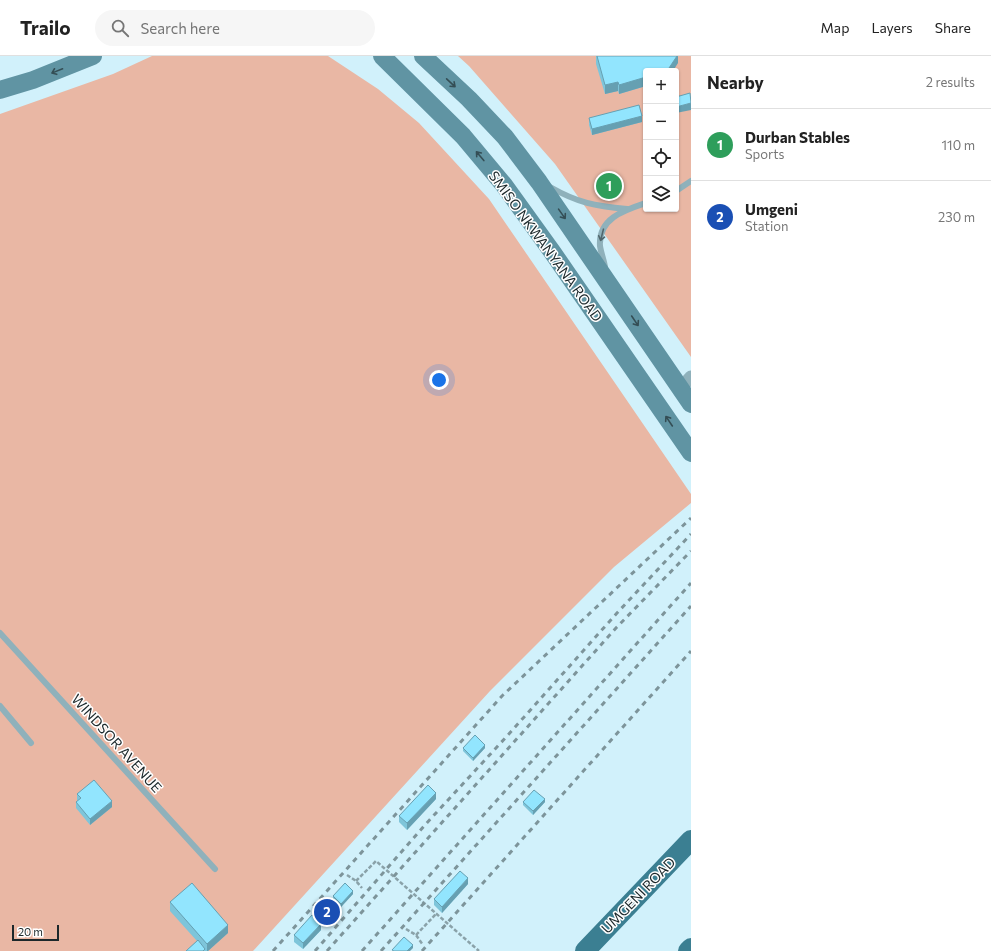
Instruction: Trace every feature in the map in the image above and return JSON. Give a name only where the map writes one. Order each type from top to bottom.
[{"type":"main road","name":"UMGENI ROAD","points":[[584,951],[691,840]]},
{"type":"main road","points":[[688,951],[691,948]]},
{"type":"street","points":[[0,90],[33,80],[93,56]]},
{"type":"street","name":"SMISO NKWANYANA ROAD","points":[[423,56],[469,99],[505,137],[539,182],[609,282],[685,383],[691,404]]},
{"type":"street","name":"SMISO NKWANYANA ROAD","points":[[381,58],[463,136],[504,185],[553,253],[691,453]]},
{"type":"lane","points":[[679,189],[691,181]]},
{"type":"lane","points":[[539,182],[569,198],[587,204],[628,209]]},
{"type":"lane","points":[[609,282],[600,246],[604,228],[610,220],[618,214],[643,204]]},
{"type":"lane","name":"WINDSOR AVENUE","points":[[0,633],[215,869]]},
{"type":"lane","points":[[0,706],[31,743]]},
{"type":"path","points":[[356,881],[376,861],[479,951]]},
{"type":"path","points":[[347,875],[356,881],[362,888]]},
{"type":"path","points":[[416,935],[436,914]]},
{"type":"path","points":[[406,929],[416,935],[423,945]]},
{"type":"shaded area","points":[[152,56],[328,56],[378,89],[419,123],[489,199],[691,494],[691,503],[614,567],[490,691],[253,951],[0,951],[0,114],[113,74]]},
{"type":"shaded area","points":[[458,56],[691,56],[691,357],[555,164],[469,66]]},
{"type":"building","points":[[597,56],[677,56],[669,68],[643,68],[643,78],[619,85],[618,82],[605,85]]},
{"type":"building","points":[[690,93],[691,103],[679,106],[679,96]]},
{"type":"building","points":[[639,105],[642,116],[592,129],[589,118]]},
{"type":"building","points":[[475,735],[485,745],[473,758],[463,748]]},
{"type":"building","points":[[94,780],[112,801],[90,819],[76,802],[81,798],[77,794]]},
{"type":"building","points":[[428,785],[436,793],[407,823],[399,816]]},
{"type":"building","points":[[534,790],[545,799],[533,811],[523,802]]},
{"type":"building","points":[[460,871],[468,878],[442,907],[434,899]]},
{"type":"building","points":[[192,883],[228,925],[207,944],[170,902]]},
{"type":"building","points":[[345,883],[353,891],[341,904],[333,896]]},
{"type":"building","points":[[312,915],[321,924],[303,943],[294,935]]},
{"type":"building","points":[[404,937],[413,945],[407,951],[392,950]]},
{"type":"building","points":[[198,940],[205,949],[203,951],[186,951]]},
{"type":"railway","points":[[273,951],[502,696],[691,518]]},
{"type":"railway","points":[[315,951],[424,826],[617,613],[691,534]]},
{"type":"railway","points":[[327,951],[616,628],[691,551]]},
{"type":"railway","points":[[362,951],[691,583]]},
{"type":"railway","points":[[381,951],[691,606]]},
{"type":"railway","points":[[422,951],[691,651]]},
{"type":"place","name":"Durban Stables","points":[[609,186]]},
{"type":"place","name":"Umgeni","points":[[327,912]]}]
